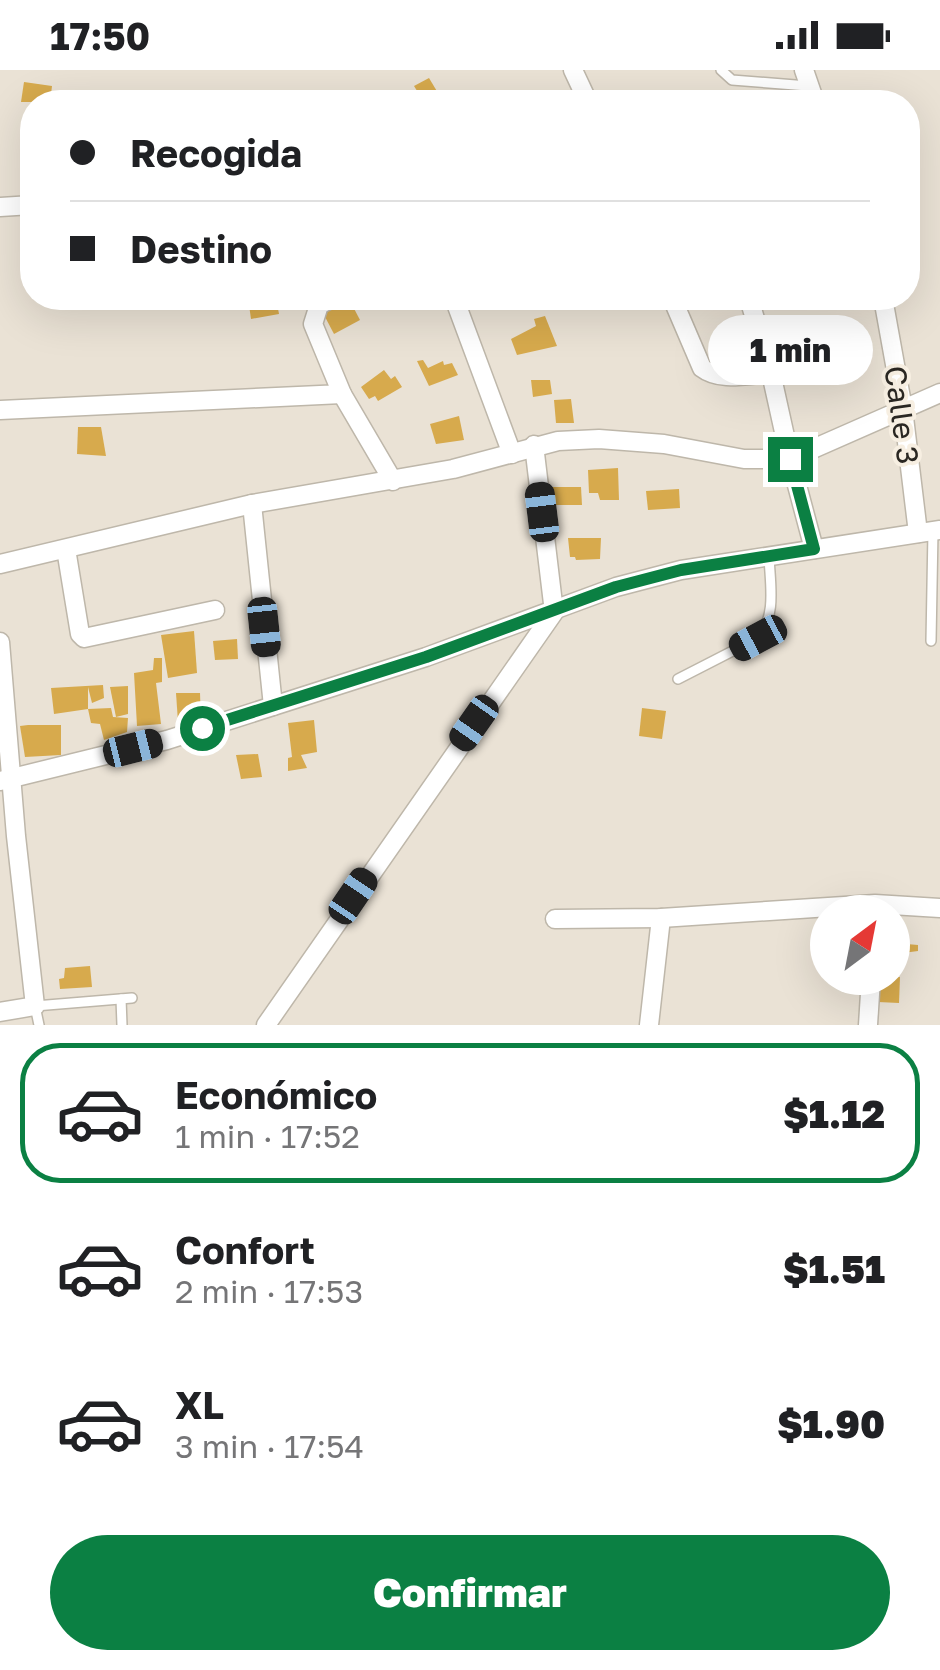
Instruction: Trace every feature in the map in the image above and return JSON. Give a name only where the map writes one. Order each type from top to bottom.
[{"type":"street","points":[[317,310],[313,324],[342,394],[393,481]]},
{"type":"street","points":[[458,310],[512,454]]},
{"type":"street","points":[[677,310],[702,368],[708,373],[771,373]]},
{"type":"street","points":[[752,310],[814,549]]},
{"type":"street","name":"Calle 3","points":[[885,310],[930,531]]},
{"type":"street","points":[[0,564],[252,504],[393,481],[534,446],[599,439],[664,444],[744,459],[790,459],[940,392]]},
{"type":"street","points":[[0,410],[342,394]]},
{"type":"street","points":[[266,1025],[554,612],[534,446]]},
{"type":"street","points":[[252,504],[272,706]]},
{"type":"street","points":[[6,780],[168,740],[554,612],[616,587],[681,570],[930,531]]},
{"type":"street","points":[[66,549],[80,634],[84,638],[216,610]]},
{"type":"street","points":[[0,642],[6,780],[37,1016],[0,1012]]},
{"type":"street","points":[[910,908],[940,908]]},
{"type":"street","points":[[555,919],[810,911]]},
{"type":"street","points":[[649,1025],[661,918]]},
{"type":"street","points":[[868,1025],[870,995]]},
{"type":"lane","points":[[720,70],[732,80],[810,86]]},
{"type":"lane","points":[[930,531],[931,641]]},
{"type":"lane","points":[[678,679],[758,638],[766,628],[771,617],[769,556]]},
{"type":"lane","points":[[37,1016],[126,998],[122,1025]]},
{"type":"building","points":[[429,78],[436,90],[416,90],[414,86]]},
{"type":"building","points":[[24,82],[52,86],[52,90],[23,90]]},
{"type":"building","points":[[250,310],[278,310],[279,314],[251,319]]},
{"type":"building","points":[[355,310],[360,320],[334,334],[323,313]]},
{"type":"building","points":[[545,316],[557,346],[517,355],[511,339],[536,326],[534,319]]},
{"type":"building","points":[[423,360],[428,368],[443,361],[444,365],[452,363],[458,375],[429,386],[417,361]]},
{"type":"building","points":[[384,370],[391,379],[395,376],[402,387],[378,401],[375,396],[369,399],[361,387]]},
{"type":"building","points":[[531,380],[550,380],[552,394],[533,397]]},
{"type":"building","points":[[571,399],[574,423],[556,423],[554,400]]},
{"type":"building","points":[[459,416],[464,440],[436,444],[430,424]]},
{"type":"building","points":[[78,427],[101,427],[106,456],[77,454]]},
{"type":"building","points":[[618,468],[619,500],[600,500],[598,493],[589,493],[588,470]]},
{"type":"building","points":[[551,487],[581,487],[582,505],[551,505]]},
{"type":"building","points":[[679,489],[680,508],[648,510],[646,491]]},
{"type":"building","points":[[568,538],[601,538],[600,559],[570,557]]},
{"type":"building","points":[[194,631],[197,673],[168,678],[161,635]]},
{"type":"building","points":[[237,639],[238,659],[215,660],[213,641]]},
{"type":"building","points":[[154,658],[162,658],[162,682],[156,683],[161,724],[137,726],[134,673],[153,670]]},
{"type":"building","points":[[103,685],[104,698],[92,703],[88,687],[88,709],[54,714],[51,688]]},
{"type":"building","points":[[128,686],[128,714],[116,717],[110,687]]},
{"type":"building","points":[[176,693],[200,693],[201,721],[178,722]]},
{"type":"building","points":[[111,708],[113,717],[128,718],[127,732],[104,740],[100,724],[91,723],[88,709]]},
{"type":"building","points":[[642,708],[666,711],[662,739],[639,736]]},
{"type":"building","points":[[314,720],[317,752],[301,755],[307,768],[288,771],[288,758],[292,757],[288,723]]},
{"type":"building","points":[[61,725],[61,755],[25,757],[20,726]]},
{"type":"building","points":[[258,754],[262,777],[241,779],[236,755]]},
{"type":"building","points":[[90,966],[92,987],[60,989],[59,979],[64,978],[65,968]]},
{"type":"building","points":[[879,995],[899,995],[899,1003],[878,1002]]},
{"type":"route","points":[[202,728],[426,657],[616,587],[681,570],[814,549],[790,459]]}]
